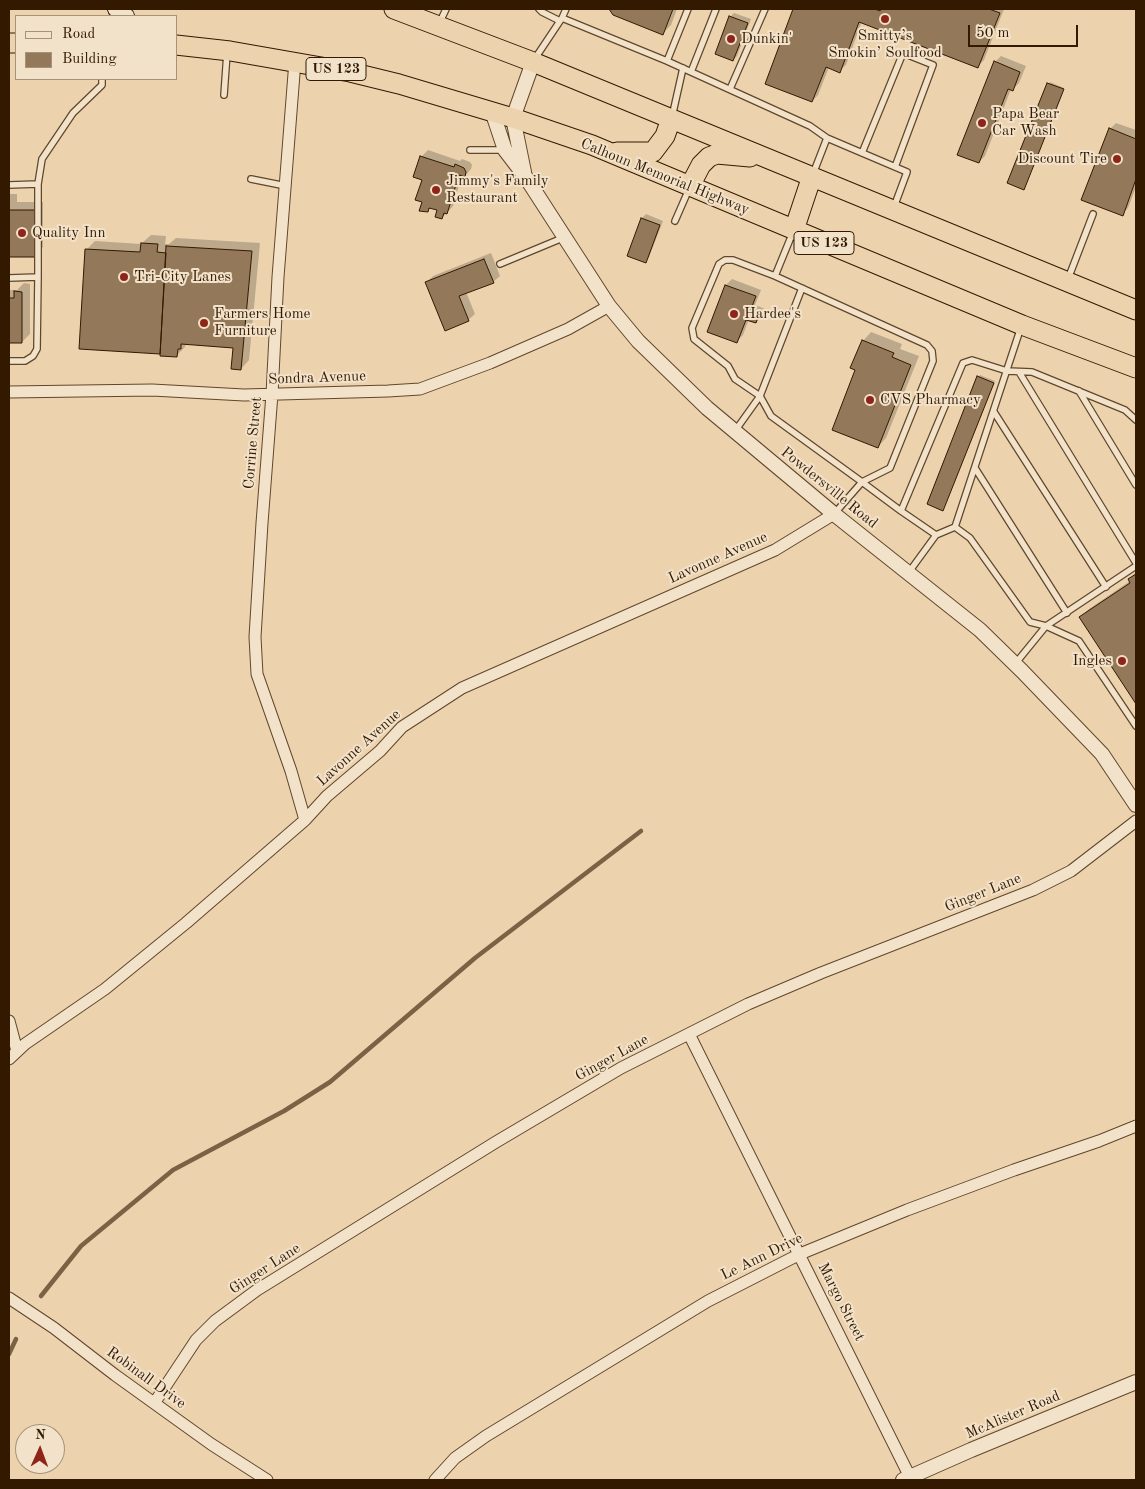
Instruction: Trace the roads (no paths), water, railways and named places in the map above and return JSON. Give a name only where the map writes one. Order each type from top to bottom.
[{"type":"highway","points":[[394,9],[533,62],[1136,310]]},
{"type":"highway","name":"Calhoun Memorial Highway","points":[[178,45],[227,50],[350,72],[399,84],[513,118],[607,152],[1022,325],[1136,368]]},
{"type":"highway","points":[[607,152],[653,152],[665,136],[671,119]]},
{"type":"highway","points":[[690,186],[701,165],[709,157],[717,154],[769,158]]},
{"type":"highway","points":[[794,230],[812,176]]},
{"type":"street","name":"Corrine Street","points":[[295,61],[278,277],[255,638],[257,674],[291,771],[305,820]]},
{"type":"street","points":[[513,118],[533,62]]},
{"type":"street","name":"Powdersville Road","points":[[492,111],[505,150],[525,176],[609,306],[638,341],[707,408],[834,514],[980,630],[1102,754],[1136,805]]},
{"type":"street","name":"Powdersville Road","points":[[513,118],[525,176]]},
{"type":"street","name":"Sondra Avenue","points":[[9,392],[152,390],[244,395],[388,391],[420,388],[498,359],[568,329],[609,306]]},
{"type":"street","name":"Lavonne Avenue","points":[[13,1055],[25,1044],[105,989],[186,923],[305,820],[327,796],[380,751],[402,726],[462,688],[775,550],[834,514]]},
{"type":"street","name":"Ginger Lane","points":[[155,1402],[196,1340],[215,1321],[247,1297],[496,1142],[621,1068],[748,1004],[1033,890],[1071,871],[1136,821]]},
{"type":"street","points":[[9,1021],[13,1055]]},
{"type":"street","name":"Margo Street","points":[[689,1034],[800,1254],[907,1478]]},
{"type":"street","name":"Le Ann Drive","points":[[435,1480],[455,1458],[486,1436],[708,1301],[800,1254],[907,1210],[1136,1126]]},
{"type":"street","name":"Robinall Drive","points":[[9,1298],[54,1328],[115,1375],[211,1444],[267,1480]]},
{"type":"street","name":"McAlister Road","points":[[907,1478],[1136,1382]]},
{"type":"lane","points":[[438,26],[446,9]]},
{"type":"lane","points":[[539,9],[542,12],[683,68],[810,126],[827,138],[907,172],[893,210]]},
{"type":"lane","points":[[533,62],[566,9]]},
{"type":"lane","points":[[667,61],[688,9]]},
{"type":"lane","points":[[691,72],[716,9]]},
{"type":"lane","points":[[730,89],[765,9]]},
{"type":"lane","points":[[224,95],[227,50]]},
{"type":"lane","points":[[862,153],[903,53],[933,65],[895,167]]},
{"type":"lane","points":[[671,119],[683,68]]},
{"type":"lane","points":[[9,362],[25,361],[37,349],[38,184],[42,160],[73,113],[102,82]]},
{"type":"lane","points":[[812,176],[827,138]]},
{"type":"lane","points":[[470,150],[505,150]]},
{"type":"lane","points":[[251,179],[286,186]]},
{"type":"lane","points":[[9,185],[38,184]]},
{"type":"lane","points":[[675,221],[690,186]]},
{"type":"lane","points":[[1067,281],[1093,214]]},
{"type":"lane","points":[[775,276],[794,230]]},
{"type":"lane","points":[[500,264],[564,238]]},
{"type":"lane","points":[[834,514],[862,482],[890,468],[933,361],[932,351],[927,344],[775,276],[732,260],[725,260],[719,264],[692,328],[694,339],[728,366],[735,379],[760,396],[770,416],[862,482],[901,511],[936,535]]},
{"type":"lane","points":[[9,278],[38,277]]},
{"type":"lane","points":[[735,431],[760,396],[802,288]]},
{"type":"lane","points":[[908,572],[936,535],[955,527],[1022,325]]},
{"type":"lane","points":[[901,511],[963,363],[972,360],[1007,371],[1032,372],[1125,410],[1136,420]]},
{"type":"lane","points":[[1014,664],[1046,626],[1106,587],[1136,564],[1018,372]]},
{"type":"lane","points":[[1079,391],[1136,485]]},
{"type":"lane","points":[[994,412],[1106,587]]},
{"type":"lane","points":[[975,468],[1067,613]]},
{"type":"lane","points":[[955,527],[970,538],[1030,622],[1046,626],[1079,641],[1136,726]]},
{"type":"waterway","points":[[41,1296],[81,1246],[173,1170],[284,1111],[330,1082],[475,958],[641,831]]},
{"type":"waterway","points":[[9,1354],[16,1339]]},
{"type":"place","name":"Smitty’s Smokin’ Soulfood","points":[[885,19]]},
{"type":"place","name":"Dunkin'","points":[[731,39]]},
{"type":"place","name":"Papa Bear Car Wash","points":[[982,123]]},
{"type":"place","name":"Discount Tire","points":[[1117,159]]},
{"type":"place","name":"Jimmy's Family Restaurant","points":[[436,190]]},
{"type":"place","name":"Quality Inn","points":[[22,233]]},
{"type":"place","name":"Tri-City Lanes","points":[[124,277]]},
{"type":"place","name":"Hardee's","points":[[734,314]]},
{"type":"place","name":"Farmers Home Furniture","points":[[204,323]]},
{"type":"place","name":"CVS Pharmacy","points":[[870,400]]},
{"type":"place","name":"Ingles","points":[[1122,661]]}]
